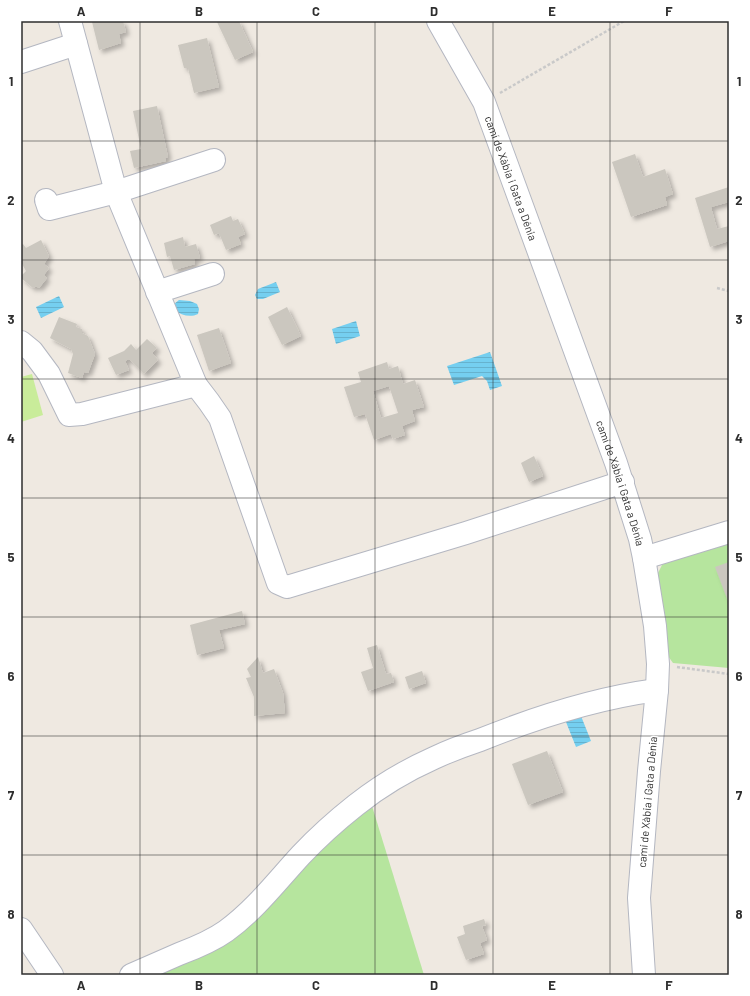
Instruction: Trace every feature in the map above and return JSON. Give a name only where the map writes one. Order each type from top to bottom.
[{"type":"street","points":[[70,21],[116,192],[196,385],[220,418],[278,583],[287,587],[466,533],[623,482]]},
{"type":"street","name":"camí de Xàbia i Gata a Dénia","points":[[438,21],[484,102],[623,482],[640,539],[655,626],[658,664],[658,690],[649,771],[640,898],[644,975]]},
{"type":"street","points":[[21,62],[76,44]]},
{"type":"street","points":[[46,200],[48,209],[116,192],[214,160]]},
{"type":"street","points":[[157,292],[213,274]]},
{"type":"street","points":[[21,342],[32,351],[49,374],[68,415],[82,414],[196,385]]},
{"type":"street","points":[[644,558],[729,532]]},
{"type":"street","points":[[131,975],[199,946],[216,938],[226,931],[249,912],[270,891],[301,854],[334,823],[375,790],[398,777],[435,757],[544,716],[637,693],[658,690]]},
{"type":"street","points":[[21,928],[52,975]]},
{"type":"path","points":[[484,102],[624,21]]},
{"type":"path","points":[[717,288],[729,291]]},
{"type":"path","points":[[658,664],[729,674]]},
{"type":"green space","points":[[32,374],[43,415],[21,422],[21,377]]},
{"type":"green space","points":[[729,540],[729,668],[673,663],[668,656],[658,573],[662,565],[681,554]]},
{"type":"green space","points":[[372,806],[424,975],[158,975],[327,840]]},
{"type":"water","points":[[276,282],[280,292],[263,299],[257,299],[255,295],[258,289]]},
{"type":"water","points":[[59,296],[64,307],[41,318],[36,307]]},
{"type":"water","points":[[179,300],[190,301],[197,304],[199,309],[198,314],[192,316],[186,315],[174,310],[174,304]]},
{"type":"water","points":[[356,321],[360,336],[336,344],[332,329]]},
{"type":"water","points":[[490,352],[502,386],[490,390],[487,381],[482,376],[454,385],[447,366]]},
{"type":"water","points":[[581,716],[591,741],[576,747],[566,722]]},
{"type":"building","points":[[123,21],[126,32],[119,34],[121,43],[99,50],[92,22]]},
{"type":"building","points":[[239,21],[253,52],[235,60],[217,22]]},
{"type":"building","points":[[207,38],[219,87],[194,93],[188,68],[184,68],[178,45]]},
{"type":"building","points":[[157,106],[168,157],[165,158],[166,161],[134,168],[130,151],[141,149],[133,111]]},
{"type":"building","points":[[635,154],[643,177],[665,169],[673,194],[665,197],[667,205],[631,217],[612,162]]},
{"type":"building","points":[[729,187],[729,202],[711,207],[717,229],[729,226],[729,241],[710,247],[695,198]]},
{"type":"building","points":[[231,216],[233,221],[238,219],[245,234],[238,237],[241,244],[226,250],[219,233],[214,235],[210,225]]},
{"type":"building","points":[[183,237],[185,247],[196,244],[200,258],[194,259],[195,264],[174,270],[170,256],[167,257],[164,243]]},
{"type":"building","points":[[41,240],[49,256],[44,264],[49,268],[44,275],[47,278],[39,288],[36,286],[33,288],[21,278],[26,271],[21,262],[21,245],[23,244],[26,248]]},
{"type":"building","points":[[287,307],[301,336],[282,345],[268,317]]},
{"type":"building","points":[[59,317],[77,324],[76,327],[82,329],[82,333],[88,336],[95,354],[88,373],[84,372],[82,378],[68,373],[73,354],[71,349],[50,338]]},
{"type":"building","points":[[219,328],[231,363],[209,371],[197,335]]},
{"type":"building","points":[[147,339],[157,348],[152,353],[158,360],[144,374],[129,359],[125,361],[129,370],[116,375],[108,358],[124,351],[131,344],[136,350]]},
{"type":"building","points":[[387,362],[389,369],[398,366],[403,384],[415,380],[424,407],[412,410],[415,421],[402,426],[405,435],[393,439],[391,434],[374,440],[365,414],[354,417],[344,387],[361,382],[358,372]],"holes":[[[389,386],[398,413],[381,418],[373,391]]]},
{"type":"building","points":[[534,456],[543,476],[529,482],[521,463]]},
{"type":"building","points":[[729,562],[729,604],[715,567]]},
{"type":"building","points":[[242,611],[245,624],[219,630],[224,648],[197,655],[190,625]]},
{"type":"building","points":[[377,645],[386,674],[391,673],[394,682],[368,691],[361,672],[373,668],[367,648]]},
{"type":"building","points":[[258,657],[263,673],[274,669],[283,693],[285,713],[254,716],[254,697],[246,678],[251,677],[247,669]]},
{"type":"building","points":[[422,671],[426,683],[409,689],[405,677]]},
{"type":"building","points":[[547,751],[563,792],[528,805],[512,764]]},
{"type":"building","points":[[484,919],[486,925],[482,926],[487,940],[480,943],[484,954],[466,960],[457,937],[465,934],[463,926]]}]
